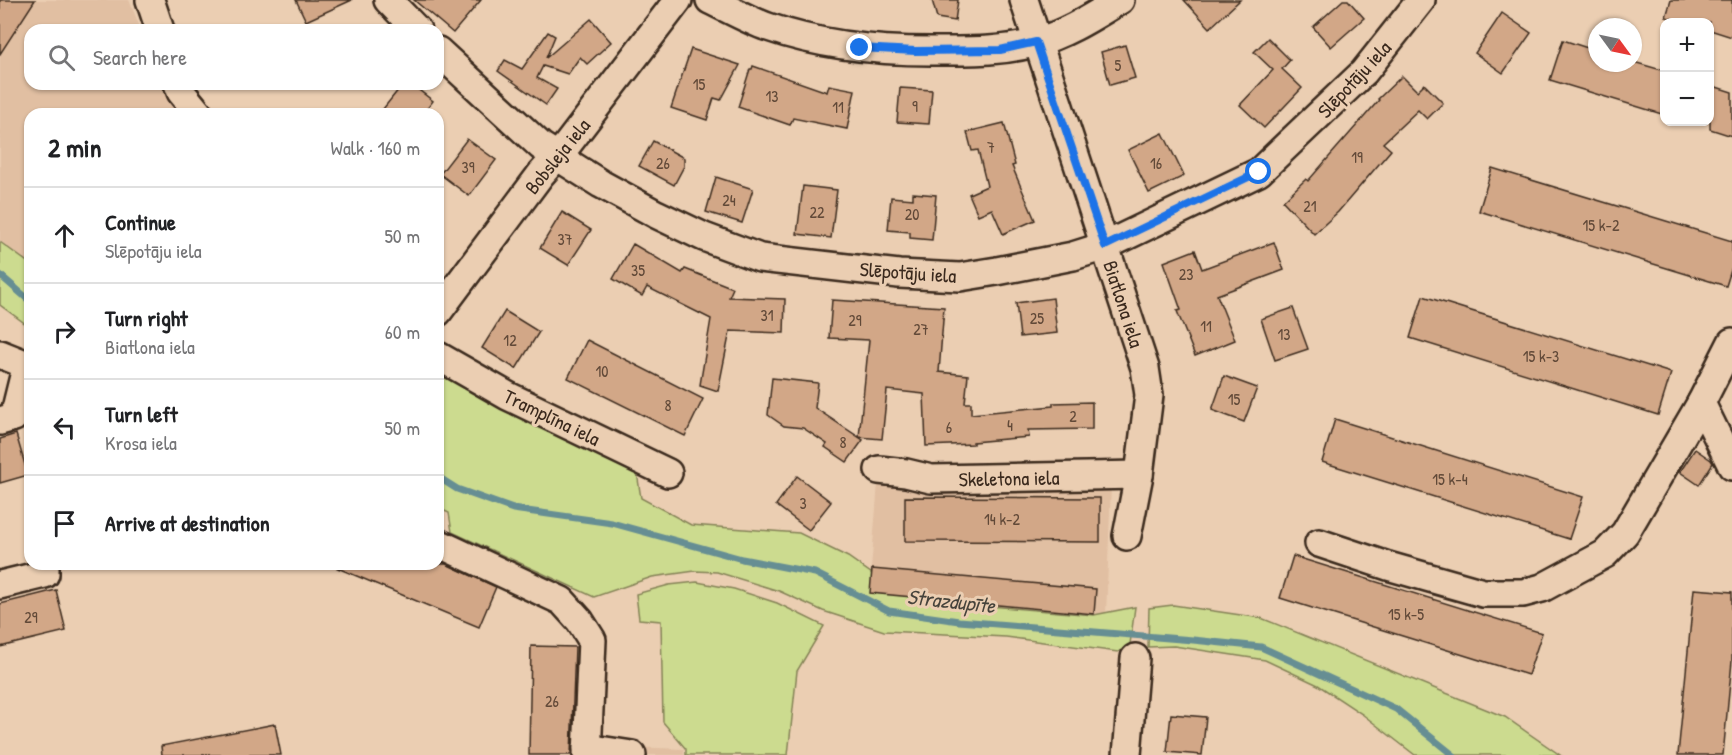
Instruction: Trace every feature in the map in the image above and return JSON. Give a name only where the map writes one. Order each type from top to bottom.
[{"type":"street","points":[[150,0],[158,24]]},
{"type":"street","points":[[388,0],[411,24]]},
{"type":"street","name":"Bobsleja iela","points":[[444,304],[678,0]]},
{"type":"street","points":[[710,0],[768,27],[810,39],[860,48],[915,51],[1000,50],[1036,42],[1073,29],[1120,0]]},
{"type":"street","name":"Biatlona iela","points":[[1024,0],[1145,368],[1149,388],[1139,475],[1127,536]]},
{"type":"street","name":"Slēpotāju iela","points":[[444,57],[541,146],[601,184],[704,237],[760,258],[899,274],[960,277],[1073,256],[1105,246],[1259,172],[1364,72],[1421,0]]},
{"type":"street","points":[[180,90],[194,108]]},
{"type":"street","points":[[1319,543],[1483,593],[1523,593],[1542,588],[1605,554],[1625,533],[1701,403],[1732,342]]},
{"type":"street","points":[[0,354],[24,363]]},
{"type":"street","name":"Tramplīna iela","points":[[444,359],[508,396],[668,473]]},
{"type":"street","points":[[0,421],[14,417],[24,380]]},
{"type":"street","points":[[1701,403],[1732,466]]},
{"type":"street","name":"Skeletona iela","points":[[879,470],[931,479],[1139,475]]},
{"type":"street","points":[[444,546],[562,602],[580,621],[592,640],[587,751],[632,755]]},
{"type":"street","points":[[0,585],[45,573],[45,570]]},
{"type":"street","points":[[1127,755],[1135,658]]},
{"type":"shaded area","points":[[0,0],[129,0],[139,24],[24,24],[24,90],[168,90],[176,108],[24,108],[24,259],[0,241]]},
{"type":"shaded area","points":[[878,483],[1111,485],[1106,616],[869,594]]},
{"type":"shaded area","points":[[631,747],[684,749],[684,755],[630,755]]},
{"type":"green space","points":[[0,242],[24,260],[24,323],[0,305]]},
{"type":"green space","points":[[444,375],[500,408],[637,473],[641,498],[691,525],[799,533],[848,557],[871,573],[930,601],[1094,615],[1135,607],[1130,644],[1118,652],[1006,637],[884,631],[823,611],[779,591],[717,572],[695,571],[652,577],[594,597],[452,532],[449,513],[444,511]]},
{"type":"green space","points":[[697,582],[734,589],[777,603],[824,626],[797,671],[788,755],[686,755],[686,749],[663,722],[661,621],[639,619],[636,594],[669,585]]},
{"type":"green space","points":[[1173,605],[1261,618],[1505,717],[1560,755],[1415,755],[1362,714],[1318,685],[1265,660],[1174,646],[1148,647],[1149,608]]},
{"type":"building","points":[[0,0],[35,0],[0,54]]},
{"type":"building","points":[[296,0],[352,0],[306,21]]},
{"type":"building","points":[[414,0],[481,0],[453,33]]},
{"type":"building","points":[[932,0],[958,0],[955,21],[937,18]]},
{"type":"building","points":[[1184,0],[1240,0],[1210,28]]},
{"type":"building","points":[[1343,0],[1348,0],[1364,18],[1331,47],[1313,27]]},
{"type":"building","points":[[1671,0],[1732,0],[1732,37],[1714,31],[1714,18],[1666,17]]},
{"type":"building","points":[[1502,13],[1531,33],[1503,73],[1475,53]]},
{"type":"building","points":[[591,19],[611,42],[587,64],[580,57],[568,74],[543,66],[537,78],[557,89],[546,105],[498,71],[505,60],[522,69],[548,32],[555,36],[546,58]]},
{"type":"building","points":[[1268,38],[1290,60],[1282,69],[1302,88],[1264,128],[1240,105],[1273,70],[1254,52]]},
{"type":"building","points":[[1563,40],[1588,48],[1588,72],[1642,72],[1642,64],[1660,70],[1660,113],[1550,80]]},
{"type":"building","points":[[1125,45],[1135,78],[1110,85],[1101,52]]},
{"type":"building","points":[[691,49],[740,65],[721,100],[714,98],[707,120],[671,108]]},
{"type":"building","points":[[753,66],[827,92],[829,85],[855,90],[847,129],[793,118],[790,125],[738,107]]},
{"type":"building","points":[[1402,76],[1417,91],[1424,84],[1443,103],[1427,119],[1418,110],[1383,143],[1391,150],[1338,212],[1314,234],[1283,201],[1306,179],[1308,181],[1378,99]]},
{"type":"building","points":[[1714,86],[1732,92],[1732,136],[1710,129],[1710,126],[1714,126]]},
{"type":"building","points":[[900,88],[932,90],[929,124],[897,122]]},
{"type":"building","points":[[398,90],[419,90],[433,101],[428,108],[384,108]]},
{"type":"building","points":[[1004,123],[1015,165],[1012,166],[1035,220],[1003,234],[992,209],[978,215],[969,194],[987,186],[978,150],[972,151],[967,132]]},
{"type":"building","points":[[1163,133],[1184,176],[1149,193],[1128,150]]},
{"type":"building","points":[[467,139],[496,160],[469,196],[444,177],[444,169]]},
{"type":"building","points":[[653,141],[684,158],[684,166],[674,185],[639,166]]},
{"type":"building","points":[[1492,168],[1732,241],[1732,267],[1726,286],[1479,211]]},
{"type":"building","points":[[716,177],[753,189],[742,223],[706,212]]},
{"type":"building","points":[[803,186],[837,190],[831,238],[797,234]]},
{"type":"building","points":[[913,193],[936,195],[932,240],[910,238],[910,232],[888,230],[891,197],[913,199]]},
{"type":"building","points":[[562,212],[591,230],[568,265],[540,248]]},
{"type":"building","points":[[1274,242],[1284,270],[1217,295],[1235,340],[1195,356],[1177,311],[1181,310],[1164,262],[1195,250],[1202,269]]},
{"type":"building","points":[[633,244],[682,273],[685,269],[733,288],[729,297],[785,299],[784,333],[730,331],[718,391],[700,385],[711,319],[647,287],[642,296],[613,279]]},
{"type":"building","points":[[1423,296],[1671,373],[1658,415],[1410,338]]},
{"type":"building","points":[[1053,298],[1057,333],[1020,337],[1016,303]]},
{"type":"building","points":[[832,300],[944,307],[939,372],[968,375],[965,403],[971,403],[971,414],[1053,406],[1053,403],[1092,402],[1092,429],[1028,430],[1029,437],[973,442],[973,444],[926,446],[924,394],[887,390],[882,439],[859,437],[869,340],[829,338]]},
{"type":"building","points":[[1293,308],[1308,349],[1275,360],[1261,319]]},
{"type":"building","points":[[505,311],[539,332],[516,369],[482,348]]},
{"type":"building","points":[[587,340],[703,399],[685,436],[568,378]]},
{"type":"building","points":[[1224,376],[1257,388],[1244,422],[1212,410]]},
{"type":"building","points":[[772,378],[818,383],[815,408],[863,440],[847,462],[825,447],[827,444],[803,428],[784,426],[768,415]]},
{"type":"building","points":[[1335,419],[1583,497],[1569,539],[1322,462]]},
{"type":"building","points":[[16,434],[24,461],[24,476],[0,483],[0,439]]},
{"type":"building","points":[[1695,449],[1713,463],[1699,485],[1680,472]]},
{"type":"building","points":[[797,476],[831,502],[809,530],[776,505]]},
{"type":"building","points":[[905,497],[1100,498],[1100,542],[905,541]]},
{"type":"building","points":[[1293,556],[1542,633],[1528,675],[1280,598]]},
{"type":"building","points":[[444,564],[446,564],[496,587],[479,627],[342,570],[444,570]]},
{"type":"building","points":[[872,569],[1096,589],[1094,614],[870,593]]},
{"type":"building","points":[[1694,589],[1732,592],[1732,661],[1723,755],[1678,755]]},
{"type":"building","points":[[56,590],[66,631],[0,647],[0,604]]},
{"type":"building","points":[[531,646],[575,647],[571,755],[529,755]]},
{"type":"building","points":[[1171,714],[1206,717],[1202,755],[1167,752]]},
{"type":"building","points":[[275,724],[281,755],[162,755],[161,746]]},
{"type":"waterway","name":"Strazdupīte","points":[[0,275],[24,296]]},
{"type":"waterway","name":"Strazdupīte","points":[[444,481],[457,489],[513,509],[612,523],[742,559],[815,573],[889,611],[959,621],[1261,647],[1396,709],[1453,755]]},
{"type":"route","points":[[860,48],[915,51],[1000,50],[1036,42],[1105,246],[1259,172]]}]
